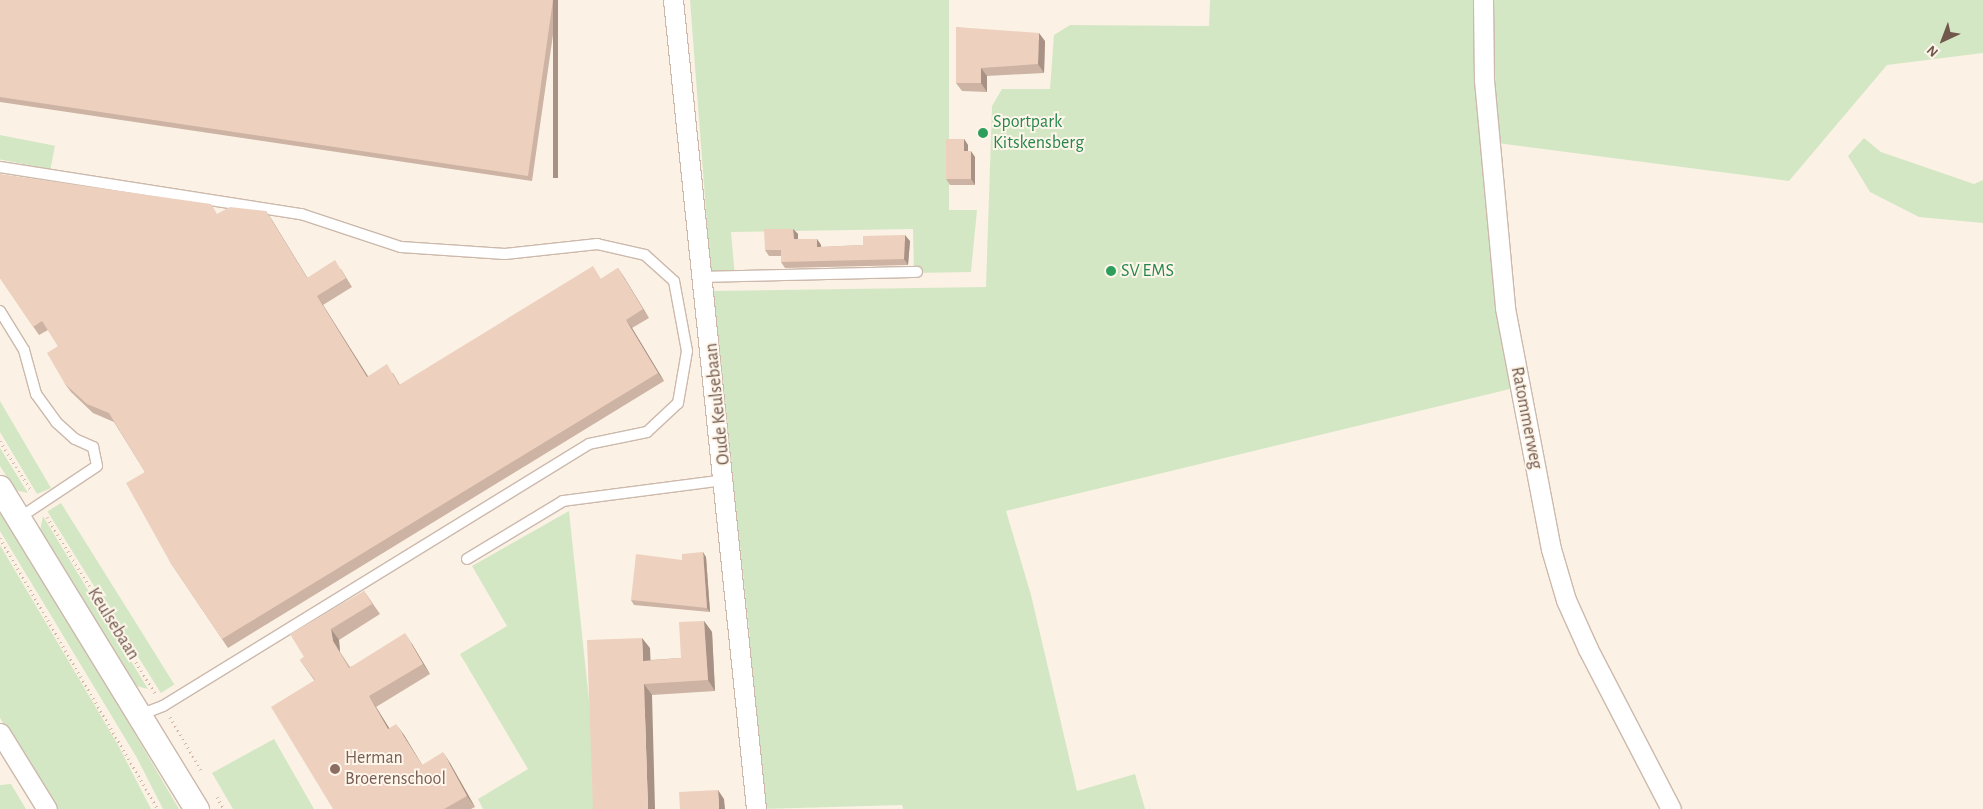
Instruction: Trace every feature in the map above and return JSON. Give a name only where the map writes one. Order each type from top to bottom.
[{"type":"street","name":"Oude Keulsebaan","points":[[674,0],[726,480],[756,809]]},
{"type":"street","name":"Ratommerweg","points":[[1483,0],[1484,80],[1505,308],[1551,549],[1584,640],[1671,809]]},
{"type":"street","name":"Keulsebaan","points":[[0,488],[196,809]]},
{"type":"street","points":[[0,733],[7,759],[47,809]]},
{"type":"lane","points":[[0,167],[301,214],[401,247],[505,254],[597,244],[645,254],[674,281],[687,351],[678,403],[647,432],[589,444],[163,706],[140,715]]},
{"type":"lane","points":[[705,277],[917,272]]},
{"type":"lane","points":[[0,311],[24,350],[36,394],[56,422],[75,439],[93,447],[97,466],[19,518]]},
{"type":"lane","points":[[467,559],[563,501],[726,480]]},
{"type":"path","name":"Keulsebaan","points":[[0,441],[204,775]]},
{"type":"path","points":[[0,538],[158,809]]},
{"type":"path","points":[[214,792],[224,809]]},
{"type":"green space","points":[[690,0],[949,0],[949,210],[977,210],[971,272],[914,273],[913,229],[731,232],[735,276],[711,277]]},
{"type":"green space","points":[[1210,0],[1474,0],[1475,85],[1497,319],[1510,389],[1006,511],[1031,595],[1077,791],[1135,774],[1145,809],[903,809],[902,805],[762,809],[749,630],[713,291],[986,287],[992,106],[1002,89],[1050,89],[1054,35],[1070,25],[1209,26]]},
{"type":"green space","points":[[1493,0],[1983,0],[1983,53],[1887,65],[1789,181],[1497,143]]},
{"type":"green space","points":[[0,135],[55,146],[50,169],[0,159]]},
{"type":"green space","points":[[1864,138],[1881,152],[1974,184],[1983,180],[1983,223],[1919,217],[1870,192],[1848,156]]},
{"type":"green space","points":[[0,401],[51,488],[37,494],[0,432]]},
{"type":"green space","points":[[0,448],[28,493],[15,490],[0,466]]},
{"type":"green space","points":[[61,503],[174,684],[161,693],[47,511]]},
{"type":"green space","points":[[569,511],[595,757],[594,809],[483,809],[478,799],[528,769],[460,654],[507,626],[472,566]]},
{"type":"green space","points":[[0,512],[179,809],[163,809],[137,758],[0,531]]},
{"type":"green space","points":[[43,516],[148,689],[136,686],[40,531]]},
{"type":"green space","points":[[0,545],[118,745],[151,809],[56,809],[0,718]]},
{"type":"green space","points":[[274,739],[314,809],[233,809],[212,773]]},
{"type":"green space","points":[[11,784],[26,809],[0,809],[0,785]]},
{"type":"building","points":[[0,0],[553,0],[528,176],[0,97]]},
{"type":"building","points":[[956,27],[1039,33],[1038,64],[981,68],[981,83],[956,83]]},
{"type":"building","points":[[946,139],[964,139],[964,151],[971,151],[971,179],[946,179]]},
{"type":"building","points":[[0,174],[211,204],[217,214],[230,207],[266,211],[307,278],[335,260],[346,278],[317,296],[367,377],[387,364],[399,385],[593,266],[601,279],[618,268],[643,309],[626,320],[658,373],[222,639],[170,562],[126,483],[145,472],[109,413],[87,404],[65,384],[47,353],[58,346],[42,321],[33,327],[0,278]]},
{"type":"building","points":[[764,229],[793,229],[794,239],[817,239],[817,247],[863,245],[863,236],[905,235],[904,259],[781,262],[781,250],[765,250]]},
{"type":"building","points":[[703,552],[707,608],[631,600],[636,554],[682,560],[682,554]]},
{"type":"building","points":[[364,591],[372,604],[331,629],[333,641],[349,668],[405,633],[423,664],[369,696],[388,729],[396,724],[422,765],[443,752],[467,796],[444,809],[333,809],[271,707],[315,680],[300,660],[304,657],[290,634]]},
{"type":"building","points":[[704,621],[708,680],[644,684],[648,809],[593,809],[587,640],[642,638],[643,661],[681,658],[679,622]]},
{"type":"building","points":[[718,790],[719,809],[680,809],[679,792]]},
{"type":"place","name":"Sportpark Kitskensberg","points":[[983,133]]},
{"type":"place","name":"SV EMS","points":[[1111,271]]},
{"type":"place","name":"Herman Broerenschool","points":[[335,769]]}]
